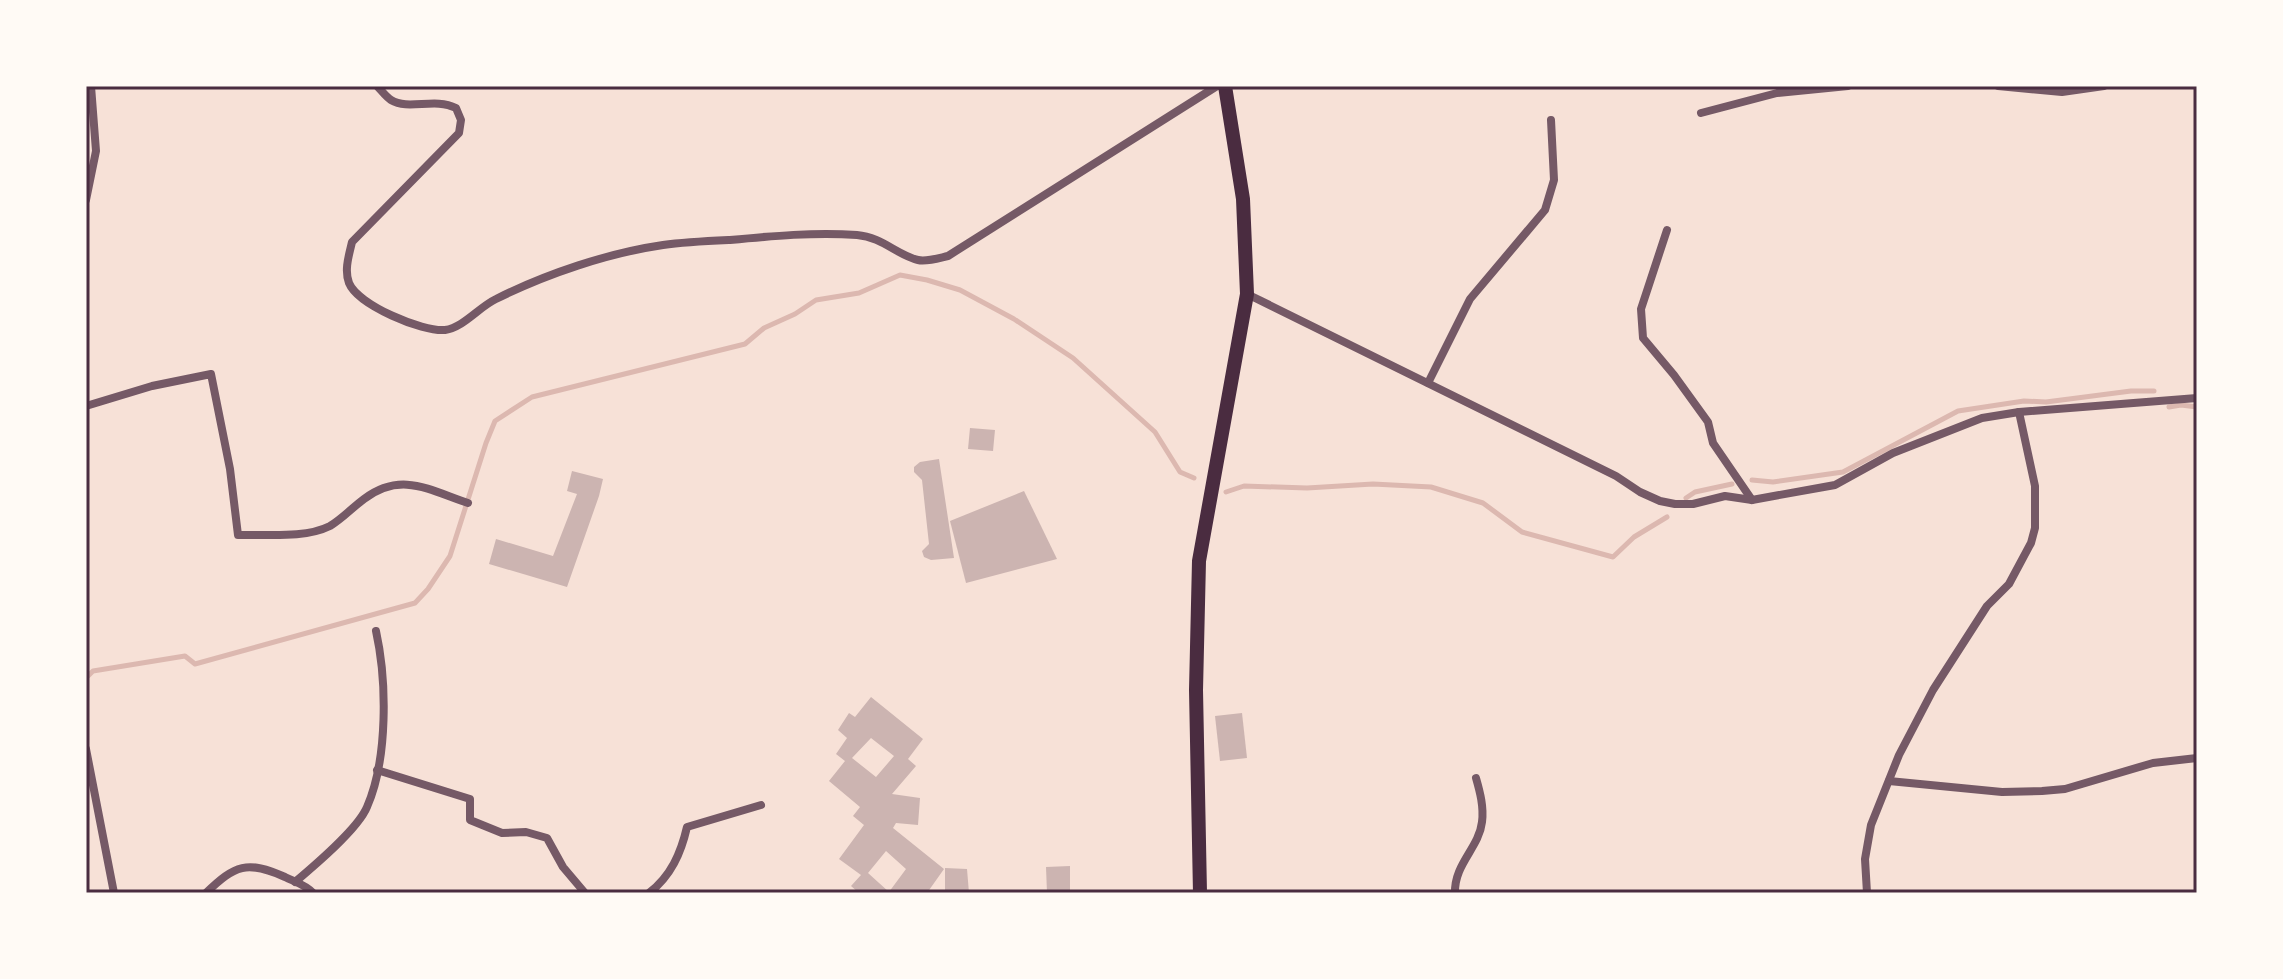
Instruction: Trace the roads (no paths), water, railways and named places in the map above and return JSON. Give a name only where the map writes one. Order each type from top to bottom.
[{"type":"highway","points":[[1200,893],[1196,690],[1199,561],[1247,294],[1243,199],[1225,86]]},
{"type":"street","points":[[86,200],[96,151],[91,86]]},
{"type":"street","points":[[377,86],[391,100],[407,104],[446,102],[456,108],[461,120],[459,133],[352,242],[347,266],[349,283],[360,298],[391,315],[425,327],[445,330],[466,320],[494,300],[574,267],[662,245],[782,235],[860,235],[890,244],[905,255],[921,261],[948,256],[1217,86]]},
{"type":"street","points":[[1701,113],[1777,93],[1848,86]]},
{"type":"street","points":[[1998,86],[2062,92],[2104,86]]},
{"type":"street","points":[[1428,383],[1470,299],[1545,210],[1554,180],[1551,120]]},
{"type":"street","points":[[1667,230],[1641,309],[1643,338],[1708,422],[1713,443],[1752,500]]},
{"type":"street","points":[[1247,294],[1616,476],[1660,501],[1693,504],[1725,496],[1752,500],[1835,485],[1893,453],[1982,418],[2019,412],[2197,398]]},
{"type":"street","points":[[86,406],[152,386],[211,374],[230,469],[238,535],[298,533],[329,526],[367,496],[389,485],[409,483],[468,503]]},
{"type":"street","points":[[1867,893],[1866,844],[1899,755],[1933,690],[1987,606],[2009,584],[2031,543],[2035,528],[2035,486],[2019,412]]},
{"type":"street","points":[[295,882],[326,856],[367,809],[384,738],[376,631]]},
{"type":"street","points":[[86,749],[114,893]]},
{"type":"street","points":[[1889,781],[2002,792],[2042,791],[2065,789],[2153,763],[2197,758]]},
{"type":"street","points":[[377,770],[470,799],[470,820],[502,833],[526,832],[547,838],[563,867],[585,893]]},
{"type":"street","points":[[1455,893],[1454,879],[1482,825],[1482,802],[1476,778]]},
{"type":"street","points":[[649,893],[672,870],[687,827],[761,805]]},
{"type":"street","points":[[206,893],[225,875],[249,865],[295,882],[313,893]]},
{"type":"waterway","points":[[86,678],[93,671],[185,656],[195,664],[415,603],[450,556],[495,421],[532,397],[745,344],[764,328],[816,300],[859,293],[900,275],[960,290],[1014,319],[1073,358],[1155,432],[1180,472],[1194,478]]},
{"type":"waterway","points":[[1752,480],[1773,482],[1843,472],[1958,411],[2024,401],[2046,402],[2154,391]]},
{"type":"waterway","points":[[2169,407],[2197,407]]},
{"type":"waterway","points":[[1226,492],[1244,486],[1307,488],[1373,484],[1431,487],[1483,503],[1522,532],[1613,557],[1634,537],[1667,517]]},
{"type":"waterway","points":[[1686,498],[1695,492],[1732,484]]}]
